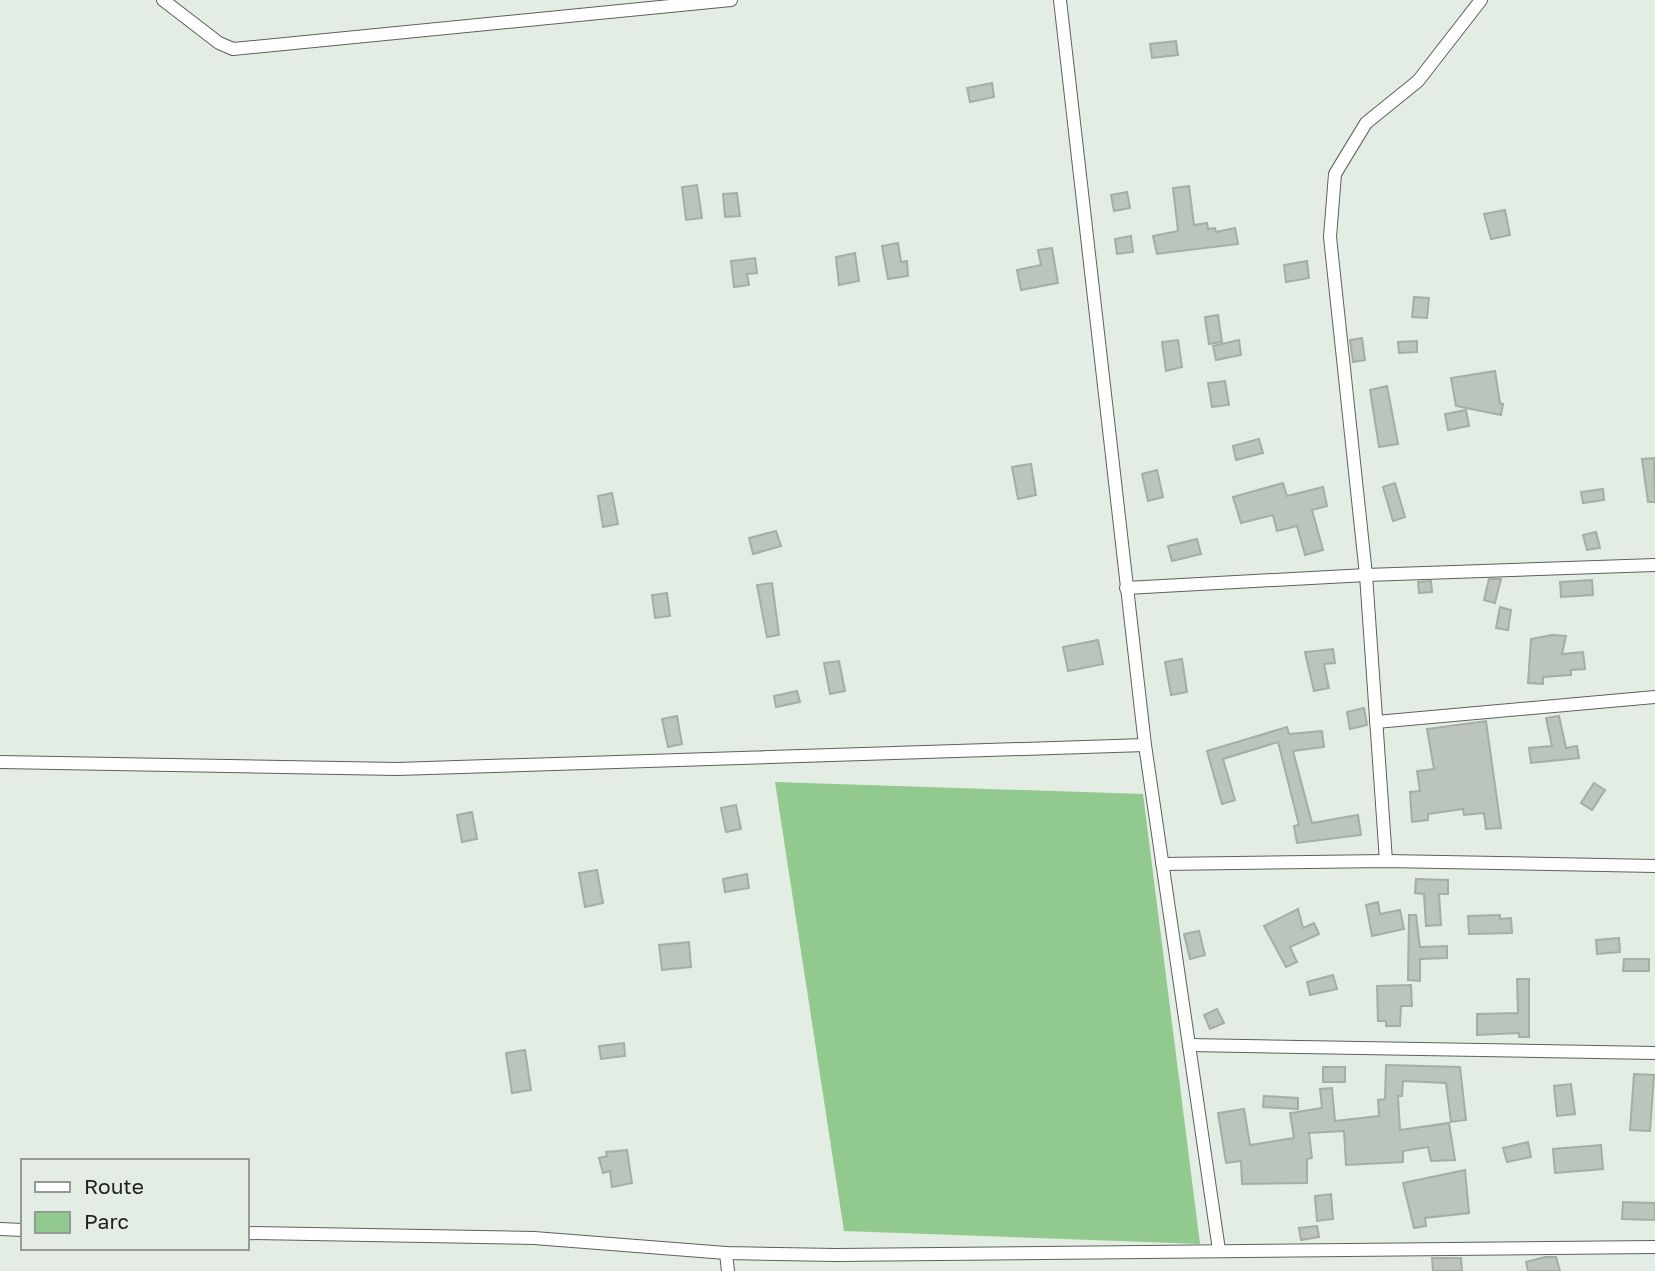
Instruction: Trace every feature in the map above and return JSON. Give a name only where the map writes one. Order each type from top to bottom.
[{"type":"street","points":[[163,0],[219,43],[233,49],[731,0]]},
{"type":"street","points":[[1060,0],[1145,745],[1219,1250]]},
{"type":"street","points":[[1386,861],[1366,575],[1330,237],[1335,174],[1366,123],[1418,81],[1480,0]]},
{"type":"street","points":[[1126,588],[1366,575],[1655,565]]},
{"type":"street","points":[[1377,722],[1655,696]]},
{"type":"street","points":[[0,762],[397,769],[1145,745]]},
{"type":"street","points":[[1162,864],[1386,861],[1655,866]]},
{"type":"street","points":[[1189,1045],[1655,1054]]},
{"type":"street","points":[[0,1229],[21,1230]]},
{"type":"street","points":[[248,1233],[534,1238],[726,1253],[836,1255],[1655,1247]]},
{"type":"street","points":[[726,1253],[728,1271]]},
{"type":"green space","points":[[775,782],[1143,794],[1200,1244],[844,1231]]},
{"type":"building","points":[[1176,41],[1178,55],[1152,58],[1150,44]]},
{"type":"building","points":[[992,83],[994,97],[970,102],[967,88]]},
{"type":"building","points":[[697,185],[702,218],[686,220],[682,187]]},
{"type":"building","points":[[1189,186],[1194,225],[1207,223],[1208,229],[1215,228],[1216,232],[1235,228],[1238,244],[1157,254],[1153,236],[1178,231],[1173,188]]},
{"type":"building","points":[[1127,192],[1130,208],[1114,211],[1111,195]]},
{"type":"building","points":[[737,193],[740,216],[725,217],[723,194]]},
{"type":"building","points":[[1505,210],[1510,235],[1491,239],[1484,214]]},
{"type":"building","points":[[1131,236],[1133,252],[1117,254],[1115,239]]},
{"type":"building","points":[[898,243],[901,262],[907,261],[908,276],[888,279],[882,246]]},
{"type":"building","points":[[1052,248],[1058,283],[1021,290],[1017,270],[1041,265],[1038,250]]},
{"type":"building","points":[[855,253],[859,281],[839,285],[836,257]]},
{"type":"building","points":[[755,258],[757,273],[747,274],[749,285],[734,287],[731,261]]},
{"type":"building","points":[[1307,261],[1309,278],[1286,282],[1284,265]]},
{"type":"building","points":[[1414,297],[1429,298],[1427,318],[1412,317]]},
{"type":"building","points":[[1218,315],[1222,342],[1209,344],[1205,317]]},
{"type":"building","points":[[1362,338],[1365,360],[1353,362],[1350,340]]},
{"type":"building","points":[[1178,340],[1182,367],[1166,371],[1162,342]]},
{"type":"building","points":[[1239,340],[1241,355],[1216,360],[1213,346]]},
{"type":"building","points":[[1417,341],[1417,352],[1399,353],[1398,342]]},
{"type":"building","points":[[1495,371],[1500,403],[1503,404],[1501,415],[1456,406],[1451,378]]},
{"type":"building","points":[[1225,381],[1229,405],[1212,407],[1208,383]]},
{"type":"building","points":[[1387,386],[1398,444],[1379,447],[1370,390]]},
{"type":"building","points":[[1466,410],[1469,426],[1448,430],[1445,414]]},
{"type":"building","points":[[1259,439],[1263,453],[1236,460],[1233,446]]},
{"type":"building","points":[[1654,458],[1655,502],[1648,502],[1642,459]]},
{"type":"building","points":[[1031,464],[1036,495],[1018,499],[1012,467]]},
{"type":"building","points":[[1157,470],[1163,497],[1148,501],[1142,474]]},
{"type":"building","points":[[1283,483],[1287,496],[1323,487],[1327,506],[1312,510],[1323,550],[1305,555],[1297,526],[1277,531],[1273,515],[1241,523],[1233,497]]},
{"type":"building","points":[[1395,483],[1405,517],[1393,521],[1383,487]]},
{"type":"building","points":[[1603,489],[1604,500],[1583,503],[1581,492]]},
{"type":"building","points":[[612,493],[618,524],[603,527],[598,496]]},
{"type":"building","points":[[776,531],[781,546],[753,554],[749,538]]},
{"type":"building","points":[[1596,532],[1600,548],[1587,550],[1583,535]]},
{"type":"building","points":[[1197,539],[1201,554],[1172,561],[1168,546]]},
{"type":"building","points":[[1489,579],[1501,579],[1495,603],[1484,600]]},
{"type":"building","points":[[1592,580],[1593,595],[1561,597],[1560,582]]},
{"type":"building","points":[[1431,581],[1432,592],[1419,593],[1418,582]]},
{"type":"building","points":[[772,583],[779,635],[767,637],[757,585]]},
{"type":"building","points":[[667,593],[670,616],[655,618],[652,595]]},
{"type":"building","points":[[1500,607],[1511,610],[1508,630],[1496,628]]},
{"type":"building","points":[[1552,635],[1566,636],[1562,654],[1583,652],[1585,669],[1571,670],[1571,675],[1543,677],[1543,684],[1528,683],[1531,639]]},
{"type":"building","points":[[1098,640],[1103,664],[1068,671],[1063,647]]},
{"type":"building","points":[[1333,649],[1335,663],[1324,664],[1329,688],[1314,691],[1305,652]]},
{"type":"building","points":[[1182,659],[1187,692],[1171,695],[1165,662]]},
{"type":"building","points":[[839,661],[845,691],[830,694],[824,663]]},
{"type":"building","points":[[797,691],[800,702],[776,707],[774,696]]},
{"type":"building","points":[[1364,708],[1367,725],[1350,729],[1347,712]]},
{"type":"building","points":[[677,716],[682,744],[668,747],[662,719]]},
{"type":"building","points":[[1559,716],[1566,748],[1577,746],[1579,758],[1531,763],[1529,748],[1552,746],[1546,718]]},
{"type":"building","points":[[1486,721],[1501,828],[1486,829],[1484,813],[1464,815],[1463,809],[1428,814],[1428,820],[1412,822],[1410,792],[1420,791],[1417,771],[1434,769],[1427,729]]},
{"type":"building","points":[[1287,727],[1289,734],[1322,731],[1324,747],[1293,751],[1312,823],[1358,815],[1361,835],[1297,843],[1294,826],[1299,825],[1278,742],[1223,759],[1235,800],[1222,804],[1207,751]]},
{"type":"building","points":[[1594,783],[1605,790],[1592,810],[1581,803]]},
{"type":"building","points":[[736,805],[741,829],[726,832],[721,808]]},
{"type":"building","points":[[472,812],[477,839],[462,842],[457,815]]},
{"type":"building","points":[[597,870],[603,903],[585,907],[579,873]]},
{"type":"building","points":[[747,874],[749,888],[725,892],[723,879]]},
{"type":"building","points":[[1416,879],[1448,880],[1448,894],[1439,894],[1441,925],[1426,926],[1424,894],[1415,893]]},
{"type":"building","points":[[1378,902],[1380,914],[1400,910],[1404,929],[1372,936],[1366,905]]},
{"type":"building","points":[[1298,909],[1303,928],[1314,923],[1319,934],[1290,947],[1297,962],[1286,967],[1264,926]]},
{"type":"building","points":[[1409,915],[1416,915],[1420,947],[1447,946],[1447,958],[1420,959],[1420,981],[1408,980]]},
{"type":"building","points":[[1500,915],[1500,919],[1511,918],[1512,933],[1469,934],[1468,916]]},
{"type":"building","points":[[1199,931],[1205,955],[1190,959],[1184,934]]},
{"type":"building","points":[[1619,938],[1620,952],[1597,954],[1596,940]]},
{"type":"building","points":[[689,942],[691,967],[662,970],[659,945]]},
{"type":"building","points":[[1624,959],[1649,959],[1649,971],[1623,971]]},
{"type":"building","points":[[1333,975],[1337,989],[1310,995],[1307,982]]},
{"type":"building","points":[[1517,979],[1529,979],[1529,1037],[1519,1037],[1519,1033],[1477,1035],[1477,1014],[1518,1013]]},
{"type":"building","points":[[1411,985],[1412,1006],[1401,1006],[1400,1026],[1386,1026],[1386,1021],[1378,1021],[1377,986]]},
{"type":"building","points":[[1217,1009],[1224,1023],[1210,1029],[1204,1015]]},
{"type":"building","points":[[624,1043],[625,1056],[601,1059],[599,1046]]},
{"type":"building","points":[[525,1050],[531,1090],[512,1093],[506,1053]]},
{"type":"building","points":[[1386,1065],[1460,1067],[1466,1120],[1451,1122],[1446,1083],[1403,1081],[1402,1096],[1398,1096],[1400,1130],[1449,1123],[1455,1160],[1431,1161],[1428,1147],[1403,1151],[1403,1162],[1346,1165],[1344,1131],[1309,1133],[1312,1158],[1307,1159],[1307,1183],[1242,1184],[1241,1161],[1226,1163],[1218,1113],[1244,1109],[1250,1145],[1294,1138],[1290,1113],[1322,1108],[1320,1089],[1332,1088],[1335,1121],[1379,1116],[1378,1100],[1385,1099]]},
{"type":"building","points":[[1323,1067],[1345,1067],[1345,1082],[1323,1082]]},
{"type":"building","points":[[1634,1074],[1654,1075],[1650,1131],[1630,1130]]},
{"type":"building","points":[[1571,1084],[1575,1114],[1557,1116],[1554,1086]]},
{"type":"building","points":[[1264,1096],[1298,1098],[1298,1109],[1263,1107]]},
{"type":"building","points":[[1528,1142],[1531,1157],[1507,1162],[1503,1148]]},
{"type":"building","points":[[1601,1145],[1603,1169],[1555,1173],[1553,1149]]},
{"type":"building","points":[[627,1150],[632,1183],[612,1187],[610,1171],[603,1173],[599,1158],[607,1156],[606,1152]]},
{"type":"building","points":[[1465,1170],[1469,1213],[1425,1218],[1426,1226],[1414,1228],[1403,1183]]},
{"type":"building","points":[[1331,1194],[1333,1219],[1317,1221],[1315,1196]]},
{"type":"building","points":[[1623,1202],[1655,1203],[1655,1220],[1622,1219]]},
{"type":"building","points":[[1317,1226],[1319,1237],[1301,1240],[1299,1228]]},
{"type":"building","points":[[1556,1257],[1560,1271],[1528,1271],[1526,1262]]},
{"type":"building","points":[[1432,1258],[1461,1258],[1462,1271],[1433,1271]]}]
